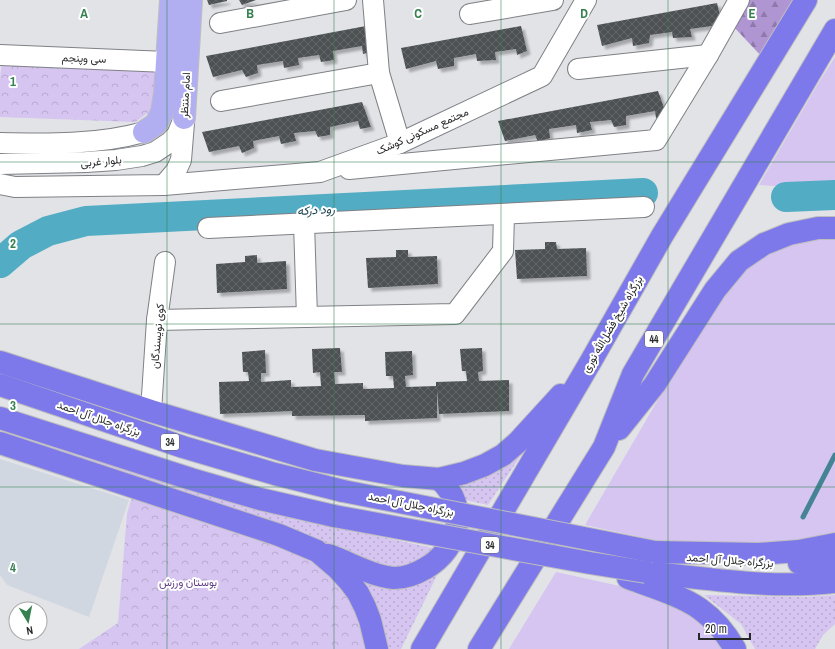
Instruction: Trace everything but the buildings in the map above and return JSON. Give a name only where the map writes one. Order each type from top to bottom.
[{"type":"highway","name":"بزرگراه شیخ فضل‌الله نوری","points":[[422,649],[591,361],[662,236],[806,0]]},
{"type":"highway","name":"44","points":[[479,649],[604,447],[633,374],[835,30]]},
{"type":"highway","points":[[604,447],[655,384],[715,290],[739,261],[764,244],[789,234],[818,228],[835,228]]},
{"type":"highway","points":[[0,362],[315,460],[403,476],[439,479],[464,473],[485,465],[503,455],[518,442],[591,361]]},
{"type":"highway","name":"بزرگراه جلال آل احمد","points":[[0,385],[183,447],[275,474],[343,491],[655,552],[710,560],[789,564],[835,560]]},
{"type":"highway","name":"بزرگراه جلال آل احمد","points":[[0,418],[245,495],[334,516],[646,572],[743,583],[783,584],[835,582]]},
{"type":"highway","points":[[0,443],[279,535],[376,574],[394,578],[408,576],[425,569],[443,555],[454,537],[458,519],[453,497],[448,487],[439,479]]},
{"type":"highway","points":[[655,552],[759,554],[799,551],[835,544]]},
{"type":"highway","points":[[317,551],[338,569],[358,593],[370,620],[377,649]]},
{"type":"highway","points":[[590,563],[675,596],[700,609],[720,628],[731,643]]},
{"type":"main road","name":"امام منتظر","points":[[144,132],[156,124],[162,112],[171,0]]},
{"type":"main road","name":"امام منتظر","points":[[184,118],[191,0]]},
{"type":"street","points":[[220,23],[346,0]]},
{"type":"street","points":[[373,0],[379,73],[400,143]]},
{"type":"street","points":[[470,14],[553,0]]},
{"type":"street","name":"مجتمع مسکونی کوشک","points":[[0,184],[15,187],[164,185],[320,172],[400,143],[542,76],[586,0]]},
{"type":"street","points":[[320,172],[656,140],[708,55],[739,0]]},
{"type":"street","name":"سی وپنجم","points":[[0,55],[167,62]]},
{"type":"street","points":[[578,69],[708,55]]},
{"type":"street","points":[[221,101],[379,73]]},
{"type":"street","name":"بلوار غربی","points":[[0,164],[86,162],[116,160],[142,156],[155,152],[170,142],[177,135],[184,118]]},
{"type":"street","name":"امام منتظر","points":[[164,185],[176,171],[180,160],[184,118]]},
{"type":"street","name":"بلوار غربی","points":[[0,142],[25,143],[96,141],[144,132]]},
{"type":"street","points":[[208,228],[644,208]]},
{"type":"street","points":[[157,320],[455,314],[503,251],[504,214]]},
{"type":"street","points":[[304,223],[307,317]]},
{"type":"street","name":"کوی نویسندگان","points":[[151,410],[157,320],[166,262]]},
{"type":"shaded area","points":[[0,459],[129,500],[89,617],[7,585],[0,575]]},
{"type":"green space","points":[[747,0],[796,0],[763,58],[732,25]]},
{"type":"green space","points":[[835,57],[835,185],[790,187],[759,185],[819,82]]},
{"type":"green space","points":[[2,62],[156,68],[152,110],[135,122],[0,117],[0,78]]},
{"type":"green space","points":[[835,237],[835,534],[767,548],[689,545],[654,540],[585,525],[698,331],[726,288],[759,257],[800,240]]},
{"type":"green space","points":[[0,428],[295,518],[442,550],[401,573],[0,435]]},
{"type":"green space","points":[[535,434],[488,505],[461,499],[458,484]]},
{"type":"green space","name":"بوستان ورزش","points":[[132,497],[289,546],[342,581],[371,649],[79,649],[118,623],[127,514]]},
{"type":"green space","points":[[439,571],[401,649],[385,649],[358,573]]},
{"type":"green space","points":[[556,572],[638,590],[688,613],[708,629],[725,649],[509,649]]},
{"type":"green space","points":[[704,595],[804,597],[835,595],[835,624],[823,635],[815,649],[755,649],[741,624]]},
{"type":"waterway","name":"رود درکه","points":[[0,263],[21,245],[48,231],[86,221],[643,193]]},
{"type":"waterway","name":"رود درکه","points":[[786,197],[835,195]]},
{"type":"waterway","points":[[803,517],[835,455]]}]
